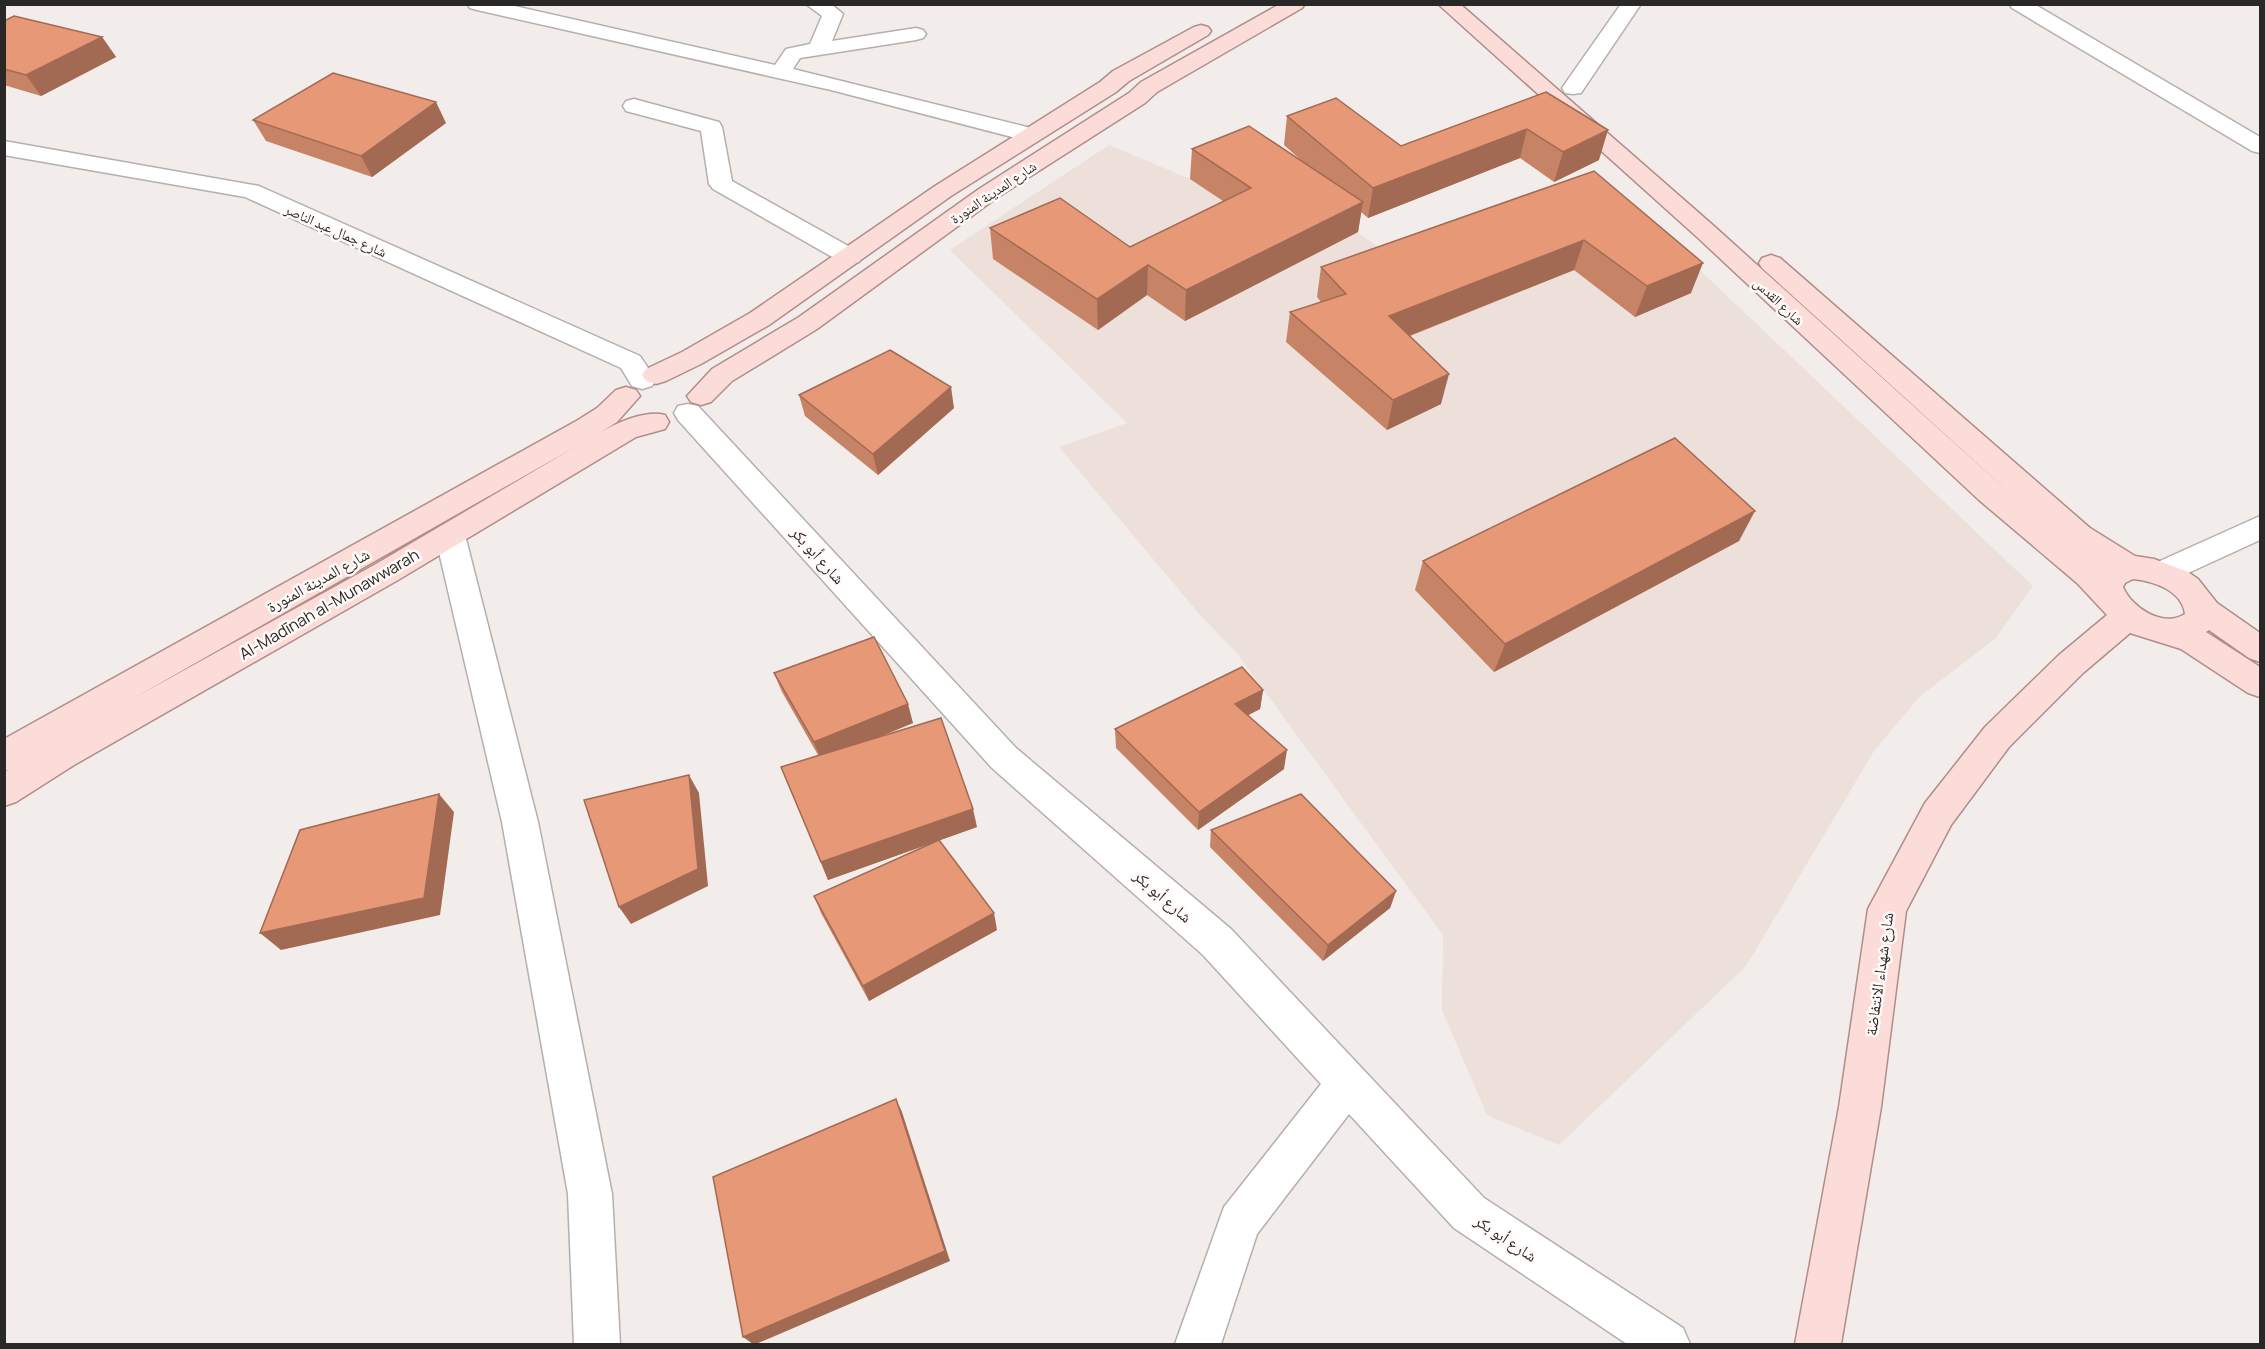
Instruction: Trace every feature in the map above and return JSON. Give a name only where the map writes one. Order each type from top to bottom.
[{"type":"main road","name":"شارع المدينة المنورة","points":[[681,410],[722,375],[808,322],[987,194],[1137,98],[1149,87],[1295,4]]},
{"type":"main road","name":"شارع القدس","points":[[1448,4],[1707,232],[1981,485],[2088,575],[2118,607]]},
{"type":"main road","name":"شارع القدس","points":[[1475,4],[1732,226],[2051,513],[2092,547],[2130,567],[2162,573]]},
{"type":"main road","name":"شارع المدينة المنورة","points":[[4,757],[588,427],[607,415],[641,384],[734,334],[959,181],[1108,87],[1121,76],[1222,19]]},
{"type":"main road","points":[[669,372],[691,377],[701,387],[681,410],[633,417],[624,405],[641,384],[669,372]]},
{"type":"main road","name":"Al-Madīnah al-Munawwarah","points":[[4,790],[62,755],[291,628],[594,448],[627,430],[681,410]]},
{"type":"main road","points":[[2130,567],[2118,570],[2109,578],[2106,587],[2118,607],[2160,631],[2176,633],[2192,640],[2260,684]]},
{"type":"main road","points":[[2162,573],[2185,587],[2206,612],[2260,649]]},
{"type":"main road","points":[[2176,633],[2192,629],[2201,619],[2202,610],[2196,598]]},
{"type":"main road","name":"شارع شهداء الانتفاضة","points":[[1818,1344],[1860,1107],[1887,909],[1938,814],[1997,737],[2071,664],[2118,607]]},
{"type":"street","points":[[477,4],[780,72],[1031,135]]},
{"type":"street","points":[[816,4],[833,14],[818,50]]},
{"type":"street","points":[[1573,88],[1630,4]]},
{"type":"street","points":[[2031,7],[2260,146]]},
{"type":"street","points":[[780,72],[793,54],[916,34]]},
{"type":"street","points":[[634,106],[711,127],[721,184],[850,257]]},
{"type":"street","name":"شارع جمال عبد الناصر","points":[[4,148],[251,191],[631,362],[641,384]]},
{"type":"street","name":"شارع أبو بكر","points":[[681,410],[1004,758],[1217,942],[1469,1213],[1667,1344]]},
{"type":"street","points":[[2162,573],[2260,527]]},
{"type":"street","points":[[450,535],[520,822],[590,1194],[597,1344]]},
{"type":"street","points":[[1198,1344],[1239,1222],[1348,1083]]},
{"type":"shaded area","points":[[1109,145],[1190,179],[1247,156],[1396,259],[1612,187],[2033,586],[1996,638],[1919,697],[1874,751],[1746,966],[1559,1145],[1487,1115],[1442,1010],[1443,935],[1236,652],[1201,616],[1059,447],[1127,423],[950,250]]},
{"type":"building","points":[[14,16],[102,37],[26,75],[4,69],[4,21]]},
{"type":"building","points":[[333,73],[436,102],[361,156],[253,120]]},
{"type":"building","points":[[1546,92],[1608,130],[1563,152],[1527,129],[1373,188],[1287,116],[1336,98],[1401,146]]},
{"type":"building","points":[[1249,126],[1363,202],[1186,290],[1148,265],[1097,299],[990,228],[1060,198],[1130,247],[1251,188],[1192,149]]},
{"type":"building","points":[[1594,171],[1703,263],[1647,286],[1584,240],[1389,316],[1449,374],[1393,400],[1290,312],[1346,294],[1321,267]]},
{"type":"building","points":[[890,350],[951,387],[873,454],[799,395]]},
{"type":"building","points":[[1675,438],[1755,511],[1505,644],[1423,561]]},
{"type":"building","points":[[874,637],[908,704],[814,742],[774,673]]},
{"type":"building","points":[[1242,667],[1263,690],[1235,704],[1287,750],[1199,812],[1115,729]]},
{"type":"building","points":[[941,718],[973,809],[821,862],[781,767]]},
{"type":"building","points":[[689,775],[698,869],[619,907],[584,800]]},
{"type":"building","points":[[439,794],[424,898],[260,933],[300,830]]},
{"type":"building","points":[[1301,794],[1396,891],[1328,945],[1211,830]]},
{"type":"building","points":[[939,840],[994,913],[863,986],[814,896]]},
{"type":"building","points":[[896,1099],[945,1251],[743,1337],[713,1177]]}]
